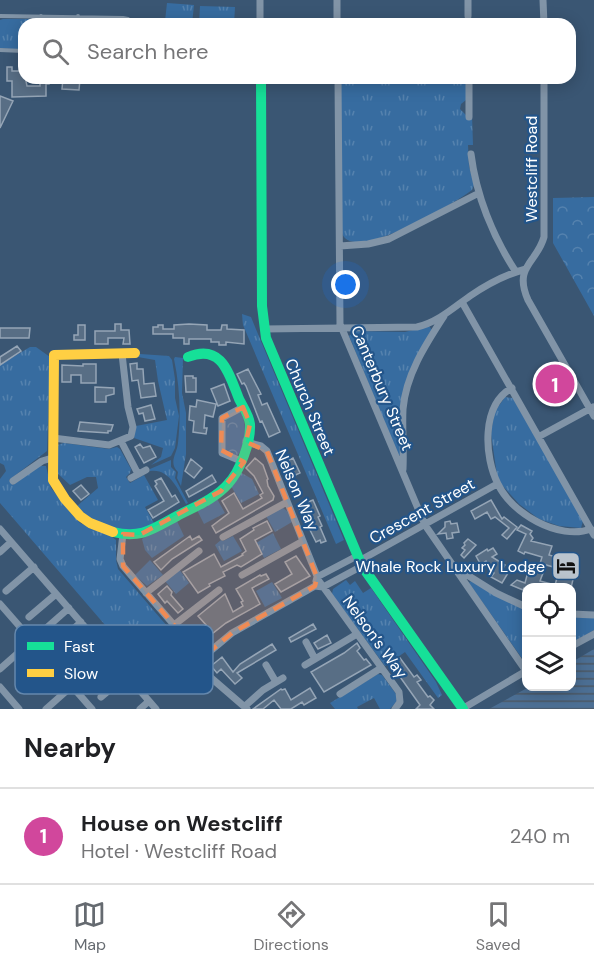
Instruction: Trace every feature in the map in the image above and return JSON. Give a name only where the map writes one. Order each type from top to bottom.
[{"type":"street","points":[[260,0],[260,18]]},
{"type":"street","points":[[337,0],[337,18]]},
{"type":"street","points":[[468,0],[468,16]]},
{"type":"street","points":[[543,0],[544,18]]},
{"type":"street","name":"Church Street","points":[[261,84],[262,306],[264,329],[271,354],[360,561],[462,709]]},
{"type":"street","name":"Canterbury Street","points":[[338,84],[340,324],[425,525],[522,665]]},
{"type":"street","points":[[469,84],[469,117]]},
{"type":"street","name":"Westcliff Road","points":[[526,269],[544,237],[544,84]]},
{"type":"street","points":[[471,154],[479,193],[491,227],[516,272]]},
{"type":"street","points":[[340,246],[368,244],[389,239],[479,193]]},
{"type":"street","points":[[264,329],[410,328],[431,323],[462,302],[516,272],[526,269],[524,285],[528,300],[592,407],[594,416]]},
{"type":"street","points":[[462,302],[540,436],[592,532],[570,532],[547,526],[519,508],[497,484],[492,464],[488,426],[496,403],[512,388]]},
{"type":"street","points":[[403,474],[403,418],[406,393],[418,360],[446,314]]},
{"type":"street","points":[[135,353],[54,355],[52,458],[54,484],[80,516],[90,523],[134,536],[140,535],[221,491],[235,474],[241,461],[250,424],[226,366],[210,353],[194,353],[188,357]]},
{"type":"street","points":[[53,438],[105,444],[130,437],[133,429],[122,354]]},
{"type":"street","points":[[241,461],[222,453],[221,431],[223,417],[243,407]]},
{"type":"street","points":[[540,436],[592,407]]},
{"type":"street","points":[[121,441],[134,476],[146,470]]},
{"type":"street","name":"Nelson Way","points":[[246,442],[265,448],[318,583]]},
{"type":"street","points":[[13,481],[42,461],[52,458]]},
{"type":"street","name":"Crescent Street","points":[[360,561],[497,484]]},
{"type":"street","points":[[223,537],[287,502]]},
{"type":"street","points":[[0,529],[84,625]]},
{"type":"street","points":[[123,534],[121,563],[174,625],[219,590]]},
{"type":"street","points":[[242,574],[303,541]]},
{"type":"street","points":[[0,552],[11,542]]},
{"type":"street","points":[[146,593],[199,551]]},
{"type":"street","points":[[213,649],[236,630],[360,561]]},
{"type":"street","points":[[318,583],[360,561]]},
{"type":"street","points":[[6,591],[34,567]]},
{"type":"street","points":[[453,567],[522,605]]},
{"type":"street","name":"Nelson’s Way","points":[[318,583],[400,694],[400,702],[395,709]]},
{"type":"street","points":[[29,617],[56,594]]},
{"type":"street","points":[[0,604],[18,625]]},
{"type":"street","points":[[50,625],[69,608]]},
{"type":"street","points":[[0,619],[7,612]]},
{"type":"street","points":[[576,614],[594,615]]},
{"type":"street","points":[[78,625],[81,622]]},
{"type":"street","points":[[305,665],[357,634]]},
{"type":"street","points":[[576,644],[594,634]]},
{"type":"street","points":[[306,642],[315,659]]},
{"type":"street","points":[[0,669],[15,656]]},
{"type":"street","points":[[213,678],[246,708],[263,690],[279,680],[266,665]]},
{"type":"street","points":[[340,694],[381,668]]},
{"type":"street","points":[[462,709],[522,673]]},
{"type":"street","points":[[0,688],[19,709]]},
{"type":"street","points":[[46,709],[63,694]]},
{"type":"street","points":[[79,694],[91,709]]},
{"type":"street","points":[[101,697],[105,694]]},
{"type":"street","points":[[143,694],[156,709]]},
{"type":"street","points":[[140,709],[149,701]]},
{"type":"lane","points":[[0,16],[111,18]]},
{"type":"lane","points":[[0,50],[18,51]]},
{"type":"highlighted area","points":[[243,407],[250,424],[246,442],[267,451],[317,577],[315,586],[232,633],[196,663],[174,625],[123,566],[123,534],[139,535],[221,491],[244,462],[221,450],[222,418]]},
{"type":"green space","points":[[167,3],[194,5],[193,18],[165,18]]},
{"type":"green space","points":[[200,6],[235,7],[234,18],[199,18]]},
{"type":"green space","points":[[18,19],[18,50],[0,48],[0,20]]},
{"type":"green space","points":[[340,84],[466,84],[466,100],[461,104],[460,109],[467,116],[472,115],[473,145],[468,145],[469,166],[474,185],[472,190],[426,218],[383,237],[364,242],[350,241],[342,233]]},
{"type":"green space","points":[[594,197],[594,316],[553,243],[553,198]]},
{"type":"green space","points":[[242,314],[251,317],[344,540],[336,544],[243,325]]},
{"type":"green space","points":[[429,326],[432,330],[408,376],[400,455],[398,455],[349,336],[355,331],[405,332]]},
{"type":"green space","points":[[30,347],[36,347],[50,357],[47,451],[9,480],[13,485],[39,466],[46,466],[51,488],[80,523],[116,540],[118,569],[166,625],[105,625],[0,503],[0,479],[6,471],[4,465],[0,463],[0,365]]},
{"type":"green space","points":[[140,354],[169,356],[172,360],[179,416],[175,448],[171,456],[151,465],[161,457],[163,448],[134,438],[136,426],[167,420],[155,360],[138,357]]},
{"type":"green space","points":[[175,357],[183,358],[182,393],[186,413],[186,454],[181,486],[173,461],[178,443],[179,422],[179,390]]},
{"type":"green space","points":[[505,397],[513,398],[583,521],[581,528],[559,526],[539,519],[519,504],[501,484],[497,475],[491,434],[494,413]]},
{"type":"green space","points":[[240,412],[243,417],[245,434],[237,456],[224,453],[224,420]]},
{"type":"green space","points":[[64,443],[120,449],[131,469],[126,477],[130,483],[144,475],[158,500],[145,507],[154,523],[136,532],[111,527],[89,518],[77,506],[98,488],[96,477],[87,477],[70,485],[56,472],[57,445]]},
{"type":"green space","points":[[171,460],[171,467],[176,472],[175,478],[188,503],[186,504],[168,476],[157,471],[150,471]]},
{"type":"green space","points":[[240,472],[252,479],[259,494],[241,503],[231,486]]},
{"type":"green space","points":[[216,497],[225,513],[204,524],[196,508]]},
{"type":"green space","points":[[282,507],[287,511],[292,522],[275,532],[266,516]]},
{"type":"green space","points":[[176,519],[184,536],[152,558],[145,550],[142,539]]},
{"type":"green space","points":[[273,533],[281,549],[264,558],[256,543]]},
{"type":"green space","points":[[233,536],[242,551],[224,561],[215,545]]},
{"type":"green space","points":[[150,560],[163,575],[147,586],[135,575]]},
{"type":"green space","points":[[179,569],[189,583],[176,594],[165,581]]},
{"type":"green space","points":[[346,580],[350,585],[355,581],[363,593],[371,588],[436,682],[442,695],[438,698],[405,652],[385,666],[332,594],[333,589]]},
{"type":"green space","points":[[471,581],[522,607],[522,658],[469,583]]},
{"type":"green space","points":[[272,582],[282,598],[265,607],[256,591]]},
{"type":"green space","points":[[576,615],[594,616],[594,630],[576,641]]},
{"type":"green space","points":[[378,674],[382,675],[396,694],[397,701],[390,709],[380,709],[374,698],[357,707],[358,709],[335,709],[330,703]]},
{"type":"shaded area","points":[[594,649],[594,709],[489,709],[522,691],[576,691],[576,660]]},
{"type":"building","points":[[7,67],[12,67],[12,71],[18,71],[18,84],[40,86],[40,84],[46,84],[46,96],[12,97],[12,81],[7,81]]},
{"type":"building","points":[[62,84],[80,84],[79,90],[62,89]]},
{"type":"building","points":[[0,96],[13,101],[0,128]]},
{"type":"building","points":[[115,324],[121,324],[121,330],[129,330],[130,344],[123,344],[124,338],[108,338],[108,344],[95,344],[95,331],[115,331]]},
{"type":"building","points":[[78,325],[85,325],[85,340],[74,340],[74,335],[78,335]]},
{"type":"building","points":[[158,325],[163,325],[163,329],[174,329],[174,325],[207,325],[207,330],[221,330],[222,325],[227,325],[227,329],[244,330],[244,344],[226,342],[226,345],[219,345],[219,342],[211,342],[211,339],[189,339],[189,344],[184,344],[184,338],[173,338],[173,334],[153,334],[153,327],[158,327]]},
{"type":"building","points":[[0,328],[30,328],[29,338],[0,338]]},
{"type":"building","points":[[17,346],[21,351],[0,365],[0,357]]},
{"type":"building","points":[[137,363],[137,369],[143,369],[144,384],[154,383],[156,396],[141,398],[138,380],[132,381],[130,364]]},
{"type":"building","points":[[83,364],[96,364],[96,383],[81,383],[81,375],[71,375],[71,382],[62,382],[62,365],[83,366]]},
{"type":"building","points":[[248,369],[261,394],[258,395],[262,405],[267,403],[280,432],[269,437],[262,421],[260,422],[246,386],[242,384],[237,374]]},
{"type":"building","points":[[185,376],[196,378],[196,392],[186,392]]},
{"type":"building","points":[[224,384],[230,401],[218,406],[211,389]]},
{"type":"building","points":[[95,387],[114,388],[114,394],[106,396],[106,402],[95,402]]},
{"type":"building","points":[[197,400],[216,404],[213,417],[205,415],[206,434],[193,432],[194,421],[189,420],[190,406],[196,407]]},
{"type":"building","points":[[151,405],[155,419],[145,421],[143,413],[139,414],[137,409]]},
{"type":"building","points":[[80,422],[113,425],[108,433],[78,431]]},
{"type":"building","points":[[140,444],[143,448],[150,446],[156,457],[144,463],[135,447]]},
{"type":"building","points":[[255,458],[263,465],[268,486],[274,496],[273,500],[216,533],[212,526],[229,513],[222,501],[234,493],[243,509],[262,498],[260,495],[263,493],[254,476],[246,468]]},
{"type":"building","points":[[293,458],[300,473],[287,479],[281,464]]},
{"type":"building","points":[[191,459],[202,468],[194,478],[185,471]]},
{"type":"building","points":[[212,475],[216,482],[189,497],[186,491]]},
{"type":"building","points":[[161,478],[172,497],[175,495],[179,502],[153,518],[148,510],[164,501],[155,486],[157,484],[155,481]]},
{"type":"building","points":[[81,485],[89,494],[81,500],[73,491]]},
{"type":"building","points":[[313,500],[320,516],[318,517],[322,526],[320,527],[326,541],[321,543],[320,540],[316,542],[298,506]]},
{"type":"building","points":[[491,500],[502,519],[504,517],[517,527],[507,539],[502,535],[509,528],[495,517],[491,519],[487,512],[475,519],[471,511]]},
{"type":"building","points":[[267,521],[272,531],[255,540],[262,554],[241,567],[237,565],[223,572],[225,576],[198,593],[183,572],[214,554],[221,567],[243,555],[246,551],[240,539],[254,530],[253,528]]},
{"type":"building","points":[[450,521],[451,524],[457,523],[459,532],[452,533],[453,538],[447,539],[446,533],[438,534],[445,527],[445,522]]},
{"type":"building","points":[[521,525],[532,531],[531,541],[552,546],[549,555],[560,558],[557,568],[546,565],[540,581],[548,583],[525,583],[530,564],[539,567],[542,557],[518,551],[526,534],[517,530]]},
{"type":"building","points":[[190,536],[192,540],[199,536],[202,540],[172,559],[161,570],[154,562]]},
{"type":"building","points":[[468,539],[476,545],[464,558],[461,555],[465,550],[462,548]]},
{"type":"building","points":[[493,548],[497,554],[492,557],[505,565],[502,570],[508,573],[502,583],[491,577],[494,573],[486,561],[481,565],[476,556]]},
{"type":"building","points":[[296,556],[310,576],[281,592],[275,584],[292,574],[285,562]]},
{"type":"building","points":[[561,564],[575,571],[572,583],[556,583]]},
{"type":"building","points":[[266,574],[269,579],[252,588],[260,604],[226,623],[213,633],[213,625],[206,625],[198,616],[225,594],[233,612],[243,606],[241,602],[243,601],[236,589]]},
{"type":"building","points":[[517,580],[525,583],[522,583],[522,590],[511,585]]},
{"type":"building","points":[[167,586],[172,592],[171,595],[183,609],[178,613],[158,594]]},
{"type":"building","points":[[313,624],[316,629],[291,642],[289,638]]},
{"type":"building","points":[[327,635],[331,643],[318,649],[314,643]]},
{"type":"building","points":[[357,643],[360,648],[357,651],[371,665],[324,692],[311,672]]},
{"type":"building","points":[[272,644],[276,650],[237,673],[242,678],[235,684],[221,669],[217,673],[213,668],[213,664],[222,657],[233,672],[240,664]]},
{"type":"building","points":[[400,658],[414,677],[417,675],[421,680],[417,682],[428,697],[434,700],[430,705],[434,709],[416,709],[420,705],[398,674],[401,671],[395,662]]},
{"type":"building","points":[[310,688],[316,698],[304,705],[302,702],[291,709],[281,709],[274,700],[263,709],[253,709],[281,689],[285,689],[291,700]]},
{"type":"traffic: fast","points":[[261,84],[262,306],[266,338],[362,566],[463,709]]},
{"type":"traffic: fast","points":[[113,532],[123,534],[146,532],[204,502],[228,484],[240,464],[247,447],[250,424],[227,371],[222,363],[209,354],[188,357]]},
{"type":"traffic: slow","points":[[113,532],[90,523],[80,516],[65,499],[53,480],[54,355],[135,353]]},
{"type":"place","name":"House on Westcliff","points":[[555,384]]},
{"type":"place","name":"Whale Rock Luxury Lodge","points":[[566,566]]}]
